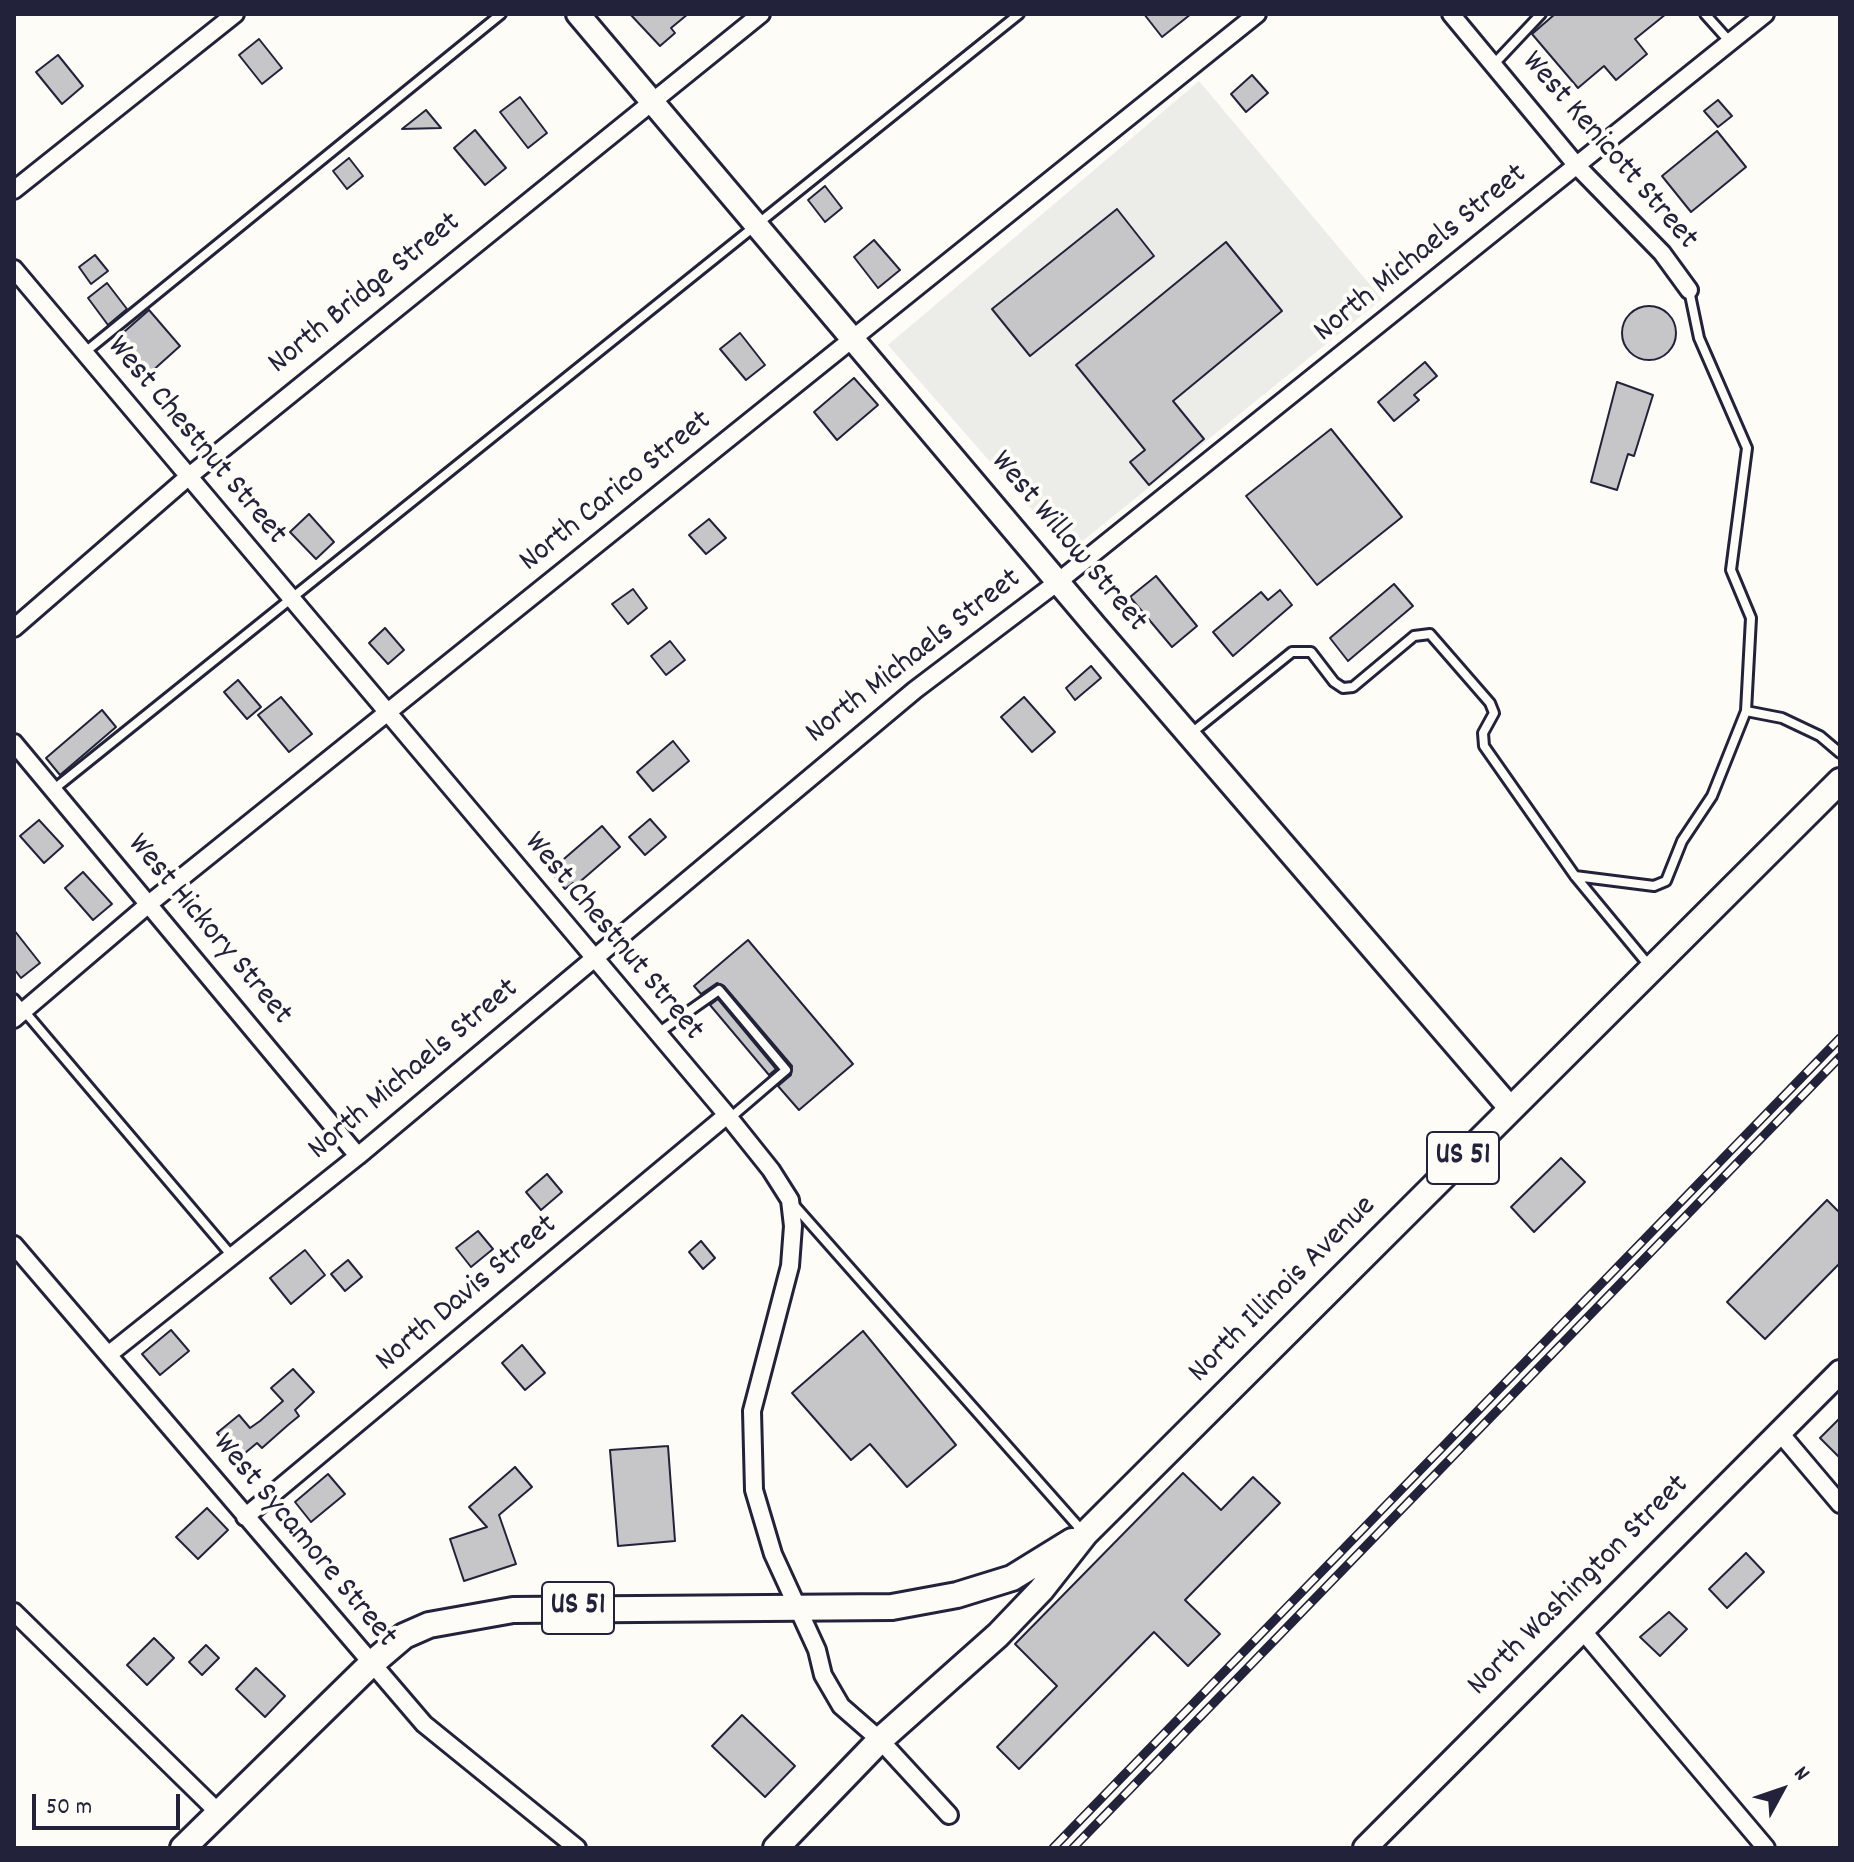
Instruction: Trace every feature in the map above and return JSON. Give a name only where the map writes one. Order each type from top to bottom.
[{"type":"main road","name":"North Illinois Avenue","points":[[776,1848],[880,1740],[998,1635],[1041,1590],[1085,1534],[1840,781]]},
{"type":"main road","name":"US 51","points":[[183,1848],[370,1665],[404,1636],[429,1625],[513,1610],[892,1607],[957,1595],[1012,1578],[1085,1534]]},
{"type":"street","points":[[14,190],[235,14]]},
{"type":"street","name":"West Willow Street","points":[[578,14],[1188,736],[1511,1109]]},
{"type":"street","name":"North Bridge Street","points":[[14,628],[188,477],[761,14]]},
{"type":"street","name":"North Carico Street","points":[[17,1010],[1257,14]]},
{"type":"street","name":"West Kenicott Street","points":[[1451,14],[1577,166],[1662,253],[1689,290]]},
{"type":"street","name":"North Michaels Street","points":[[108,1355],[358,1156],[915,690],[1059,581],[1765,14]]},
{"type":"street","name":"West Chestnut Street","points":[[14,269],[728,1117],[771,1170],[790,1200]]},
{"type":"street","name":"West Hickory Street","points":[[14,743],[358,1156]]},
{"type":"street","name":"North Davis Street","points":[[245,1517],[728,1117]]},
{"type":"street","points":[[790,1200],[793,1226],[790,1266],[752,1411],[754,1490],[773,1554],[800,1610],[823,1675],[841,1706],[880,1740],[949,1815]]},
{"type":"street","name":"West Sycamore Street","points":[[14,1245],[370,1665],[424,1724],[577,1848]]},
{"type":"street","name":"North Washington Street","points":[[1365,1848],[1840,1372]]},
{"type":"street","points":[[1780,1433],[1840,1504]]},
{"type":"street","points":[[14,1612],[218,1812]]},
{"type":"street","points":[[1582,1630],[1766,1848]]},
{"type":"lane","points":[[84,353],[501,14]]},
{"type":"lane","points":[[54,789],[1019,14]]},
{"type":"lane","points":[[1494,64],[1541,14]]},
{"type":"lane","points":[[1705,14],[1730,42]]},
{"type":"lane","points":[[1575,876],[1654,886],[1666,881],[1682,841],[1712,796],[1746,711],[1751,618],[1731,570],[1747,448],[1699,338],[1689,290]]},
{"type":"lane","points":[[1188,736],[1292,652],[1311,652],[1334,682],[1343,688],[1353,687],[1414,636],[1430,634],[1490,703],[1494,713],[1483,733],[1484,746],[1575,876],[1652,970]]},
{"type":"lane","points":[[1746,711],[1782,718],[1820,736],[1840,753]]},
{"type":"lane","points":[[657,1034],[719,990],[786,1070],[728,1117]]},
{"type":"lane","points":[[17,1010],[232,1256]]},
{"type":"lane","points":[[790,1200],[1085,1534]]},
{"type":"shaded area","points":[[1199,81],[1382,299],[1069,552],[888,345]]},
{"type":"building","points":[[630,14],[688,14],[671,28],[675,33],[660,46]]},
{"type":"building","points":[[1144,14],[1191,14],[1162,37]]},
{"type":"building","points":[[1555,14],[1666,14],[1635,39],[1647,54],[1616,80],[1604,66],[1578,88],[1532,34]]},
{"type":"building","points":[[259,39],[282,68],[262,84],[239,55]]},
{"type":"building","points":[[58,55],[83,86],[62,104],[36,72]]},
{"type":"building","points":[[1252,75],[1268,93],[1246,112],[1231,94]]},
{"type":"building","points":[[520,97],[547,133],[528,148],[500,112]]},
{"type":"building","points":[[1718,100],[1732,116],[1718,127],[1704,111]]},
{"type":"building","points":[[426,110],[441,128],[402,129]]},
{"type":"building","points":[[475,130],[506,168],[485,185],[454,148]]},
{"type":"building","points":[[1717,131],[1746,167],[1691,212],[1662,176]]},
{"type":"building","points":[[349,158],[363,176],[347,189],[333,171]]},
{"type":"building","points":[[825,186],[842,208],[825,222],[808,200]]},
{"type":"building","points":[[1117,209],[1154,256],[1030,356],[992,309]]},
{"type":"building","points":[[874,240],[900,270],[878,288],[854,257]]},
{"type":"building","points":[[1226,242],[1282,311],[1173,401],[1204,439],[1149,485],[1130,462],[1145,450],[1076,365]]},
{"type":"building","points":[[95,255],[108,271],[91,284],[79,267]]},
{"type":"building","points":[[107,283],[127,309],[108,325],[88,298]]},
{"type":"building","points":[[1649,306],[1668,314],[1676,333],[1668,352],[1649,360],[1630,352],[1622,333],[1630,314]]},
{"type":"building","points":[[149,310],[180,346],[150,373],[116,339]]},
{"type":"building","points":[[740,333],[765,365],[746,380],[720,349]]},
{"type":"building","points":[[1425,362],[1437,376],[1414,395],[1419,400],[1394,421],[1378,402]]},
{"type":"building","points":[[854,378],[878,405],[837,440],[814,412]]},
{"type":"building","points":[[1617,382],[1653,395],[1634,456],[1628,454],[1617,490],[1591,482]]},
{"type":"building","points":[[1331,429],[1402,517],[1317,585],[1246,496]]},
{"type":"building","points":[[309,514],[334,542],[316,559],[290,532]]},
{"type":"building","points":[[709,519],[726,538],[706,554],[689,535]]},
{"type":"building","points":[[1156,576],[1197,626],[1172,647],[1130,597]]},
{"type":"building","points":[[1394,584],[1413,606],[1348,661],[1330,638]]},
{"type":"building","points":[[633,589],[647,608],[628,624],[612,604]]},
{"type":"building","points":[[1280,590],[1292,605],[1233,656],[1213,632],[1261,592],[1268,600]]},
{"type":"building","points":[[385,628],[404,650],[388,664],[369,643]]},
{"type":"building","points":[[670,641],[685,660],[666,675],[651,656]]},
{"type":"building","points":[[1091,666],[1101,678],[1075,700],[1066,688]]},
{"type":"building","points":[[238,680],[261,707],[247,719],[224,692]]},
{"type":"building","points":[[281,697],[312,734],[289,752],[258,715]]},
{"type":"building","points":[[1024,697],[1055,732],[1032,752],[1001,717]]},
{"type":"building","points":[[102,710],[116,727],[60,775],[46,758]]},
{"type":"building","points":[[673,741],[689,761],[653,791],[637,772]]},
{"type":"building","points":[[650,819],[666,837],[645,855],[629,837]]},
{"type":"building","points":[[39,820],[63,846],[44,863],[20,836]]},
{"type":"building","points":[[602,826],[620,847],[575,886],[573,883],[565,889],[550,871]]},
{"type":"building","points":[[83,872],[112,904],[93,920],[65,888]]},
{"type":"building","points":[[14,930],[40,963],[21,978],[14,969]]},
{"type":"building","points":[[748,940],[853,1064],[799,1110],[778,1086],[791,1075],[792,1066],[724,986],[717,983],[701,994],[694,986]]},
{"type":"building","points":[[718,999],[776,1069],[769,1075],[710,1005]]},
{"type":"building","points":[[1561,1158],[1585,1182],[1534,1232],[1511,1207]]},
{"type":"building","points":[[547,1174],[562,1192],[541,1210],[526,1192]]},
{"type":"building","points":[[1827,1200],[1840,1213],[1840,1263],[1765,1339],[1727,1302]]},
{"type":"building","points":[[478,1231],[493,1249],[471,1267],[456,1248]]},
{"type":"building","points":[[701,1241],[715,1258],[703,1269],[689,1252]]},
{"type":"building","points":[[305,1250],[325,1275],[291,1304],[270,1278]]},
{"type":"building","points":[[348,1260],[362,1277],[345,1291],[331,1274]]},
{"type":"building","points":[[171,1330],[189,1351],[160,1375],[142,1354]]},
{"type":"building","points":[[863,1331],[956,1445],[907,1487],[870,1444],[851,1460],[792,1393]]},
{"type":"building","points":[[522,1345],[545,1373],[525,1390],[502,1363]]},
{"type":"building","points":[[293,1369],[314,1392],[295,1410],[299,1416],[262,1448],[257,1443],[239,1458],[217,1433],[239,1415],[250,1428],[260,1421],[283,1401],[271,1388]]},
{"type":"building","points":[[1840,1418],[1840,1458],[1820,1438]]},
{"type":"building","points":[[668,1446],[675,1541],[618,1546],[610,1450]]},
{"type":"building","points":[[515,1467],[532,1487],[499,1515],[516,1564],[464,1581],[450,1539],[487,1527],[469,1507]]},
{"type":"building","points":[[1183,1473],[1221,1510],[1253,1477],[1280,1503],[1185,1600],[1220,1634],[1188,1666],[1154,1632],[1019,1769],[997,1747],[1057,1686],[1015,1644]]},
{"type":"building","points":[[328,1474],[345,1494],[311,1522],[295,1502]]},
{"type":"building","points":[[207,1508],[228,1530],[198,1559],[176,1537]]},
{"type":"building","points":[[1746,1553],[1764,1572],[1727,1608],[1709,1589]]},
{"type":"building","points":[[1669,1612],[1687,1629],[1660,1656],[1640,1637]]},
{"type":"building","points":[[154,1638],[174,1658],[147,1685],[127,1665]]},
{"type":"building","points":[[206,1645],[219,1658],[202,1675],[189,1662]]},
{"type":"building","points":[[256,1668],[285,1696],[265,1717],[236,1689]]},
{"type":"building","points":[[742,1715],[795,1766],[765,1797],[712,1746]]},
{"type":"railway","points":[[1053,1848],[1840,1038]]},
{"type":"railway","points":[[1073,1848],[1840,1057]]}]
